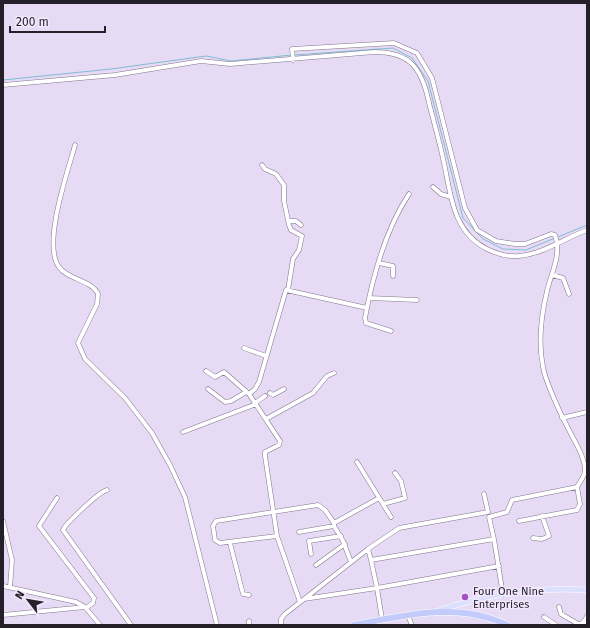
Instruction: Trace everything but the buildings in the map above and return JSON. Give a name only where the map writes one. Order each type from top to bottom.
[{"type":"highway","points":[[353,625],[372,623],[438,610],[480,615],[502,624]]},
{"type":"main road","points":[[438,610],[465,602],[503,595],[554,589],[587,590]]},
{"type":"street","points":[[292,59],[293,49],[390,42],[416,54],[432,78],[464,208],[477,230],[496,241],[514,244],[536,241],[552,234],[555,235],[557,242],[552,275],[542,317],[541,349],[543,368],[562,418],[576,446],[585,471],[577,487],[580,504],[578,510],[519,520]]},
{"type":"street","points":[[3,85],[115,75],[201,61],[230,64],[380,52],[395,54],[409,61],[416,68],[426,93],[455,215],[464,230],[477,243],[495,253],[519,256],[587,230]]},
{"type":"street","points":[[75,145],[54,228],[54,249],[58,266],[65,274],[92,288],[98,294],[97,304],[78,343],[79,348],[85,359],[125,398],[152,433],[185,496],[217,625]]},
{"type":"street","points":[[208,389],[225,402],[231,401],[255,389],[259,382],[285,292],[288,290],[293,259],[299,250],[302,241],[302,236],[292,230],[289,222],[284,201],[284,185],[276,174],[265,170],[262,165]]},
{"type":"street","points":[[433,187],[441,194],[451,197]]},
{"type":"street","points":[[391,331],[366,323],[365,318],[379,263],[393,222],[410,194]]},
{"type":"street","points":[[289,222],[296,221],[301,225]]},
{"type":"street","points":[[379,263],[393,266],[393,276]]},
{"type":"street","points":[[552,275],[563,278],[569,294]]},
{"type":"street","points":[[288,290],[367,308]]},
{"type":"street","points":[[369,298],[417,300]]},
{"type":"street","points":[[244,348],[266,356]]},
{"type":"street","points":[[206,371],[215,377],[224,372],[248,393],[280,441],[279,445],[265,453],[273,512],[277,536],[302,601]]},
{"type":"street","points":[[266,419],[313,393],[328,376],[334,373]]},
{"type":"street","points":[[270,394],[273,395],[284,389]]},
{"type":"street","points":[[183,432],[255,404],[265,396]]},
{"type":"street","points":[[562,418],[587,412]]},
{"type":"street","points":[[357,462],[391,517]]},
{"type":"street","points":[[383,504],[405,498],[401,481],[395,473]]},
{"type":"street","points":[[489,517],[507,512],[512,501],[516,499],[577,487]]},
{"type":"street","points":[[107,490],[99,494],[73,517],[63,530],[131,625]]},
{"type":"street","points":[[484,494],[499,566],[503,595]]},
{"type":"street","points":[[3,615],[86,608],[92,603],[94,598],[39,526],[57,498]]},
{"type":"street","points":[[299,532],[334,524],[379,498]]},
{"type":"street","points":[[277,536],[230,543],[220,543],[215,540],[212,528],[214,522],[318,505],[325,510],[341,536],[351,562]]},
{"type":"street","points":[[281,625],[282,616],[368,549],[399,528],[488,512]]},
{"type":"street","points":[[533,538],[542,539],[549,536],[542,516]]},
{"type":"street","points":[[3,521],[12,560],[10,587]]},
{"type":"street","points":[[311,554],[308,541],[341,536]]},
{"type":"street","points":[[371,560],[494,540]]},
{"type":"street","points":[[230,543],[243,594],[249,595]]},
{"type":"street","points":[[316,565],[345,544]]},
{"type":"street","points":[[368,549],[377,588],[382,620]]},
{"type":"street","points":[[302,601],[499,566]]},
{"type":"street","points":[[3,586],[76,602],[86,608],[100,625]]},
{"type":"street","points":[[560,607],[561,614],[580,625],[586,617]]},
{"type":"street","points":[[408,616],[412,625]]},
{"type":"street","points":[[544,617],[556,625]]},
{"type":"street","points":[[583,625],[586,617]]},
{"type":"waterway","points":[[295,55],[393,48],[412,58],[428,81],[463,218],[483,239],[503,249],[526,250],[555,238]]},
{"type":"waterway","points":[[3,80],[111,69],[206,56],[231,61],[292,55]]},
{"type":"waterway","points":[[558,237],[587,225]]},
{"type":"place","name":"Four One Nine Enterprises","points":[[465,597]]}]
